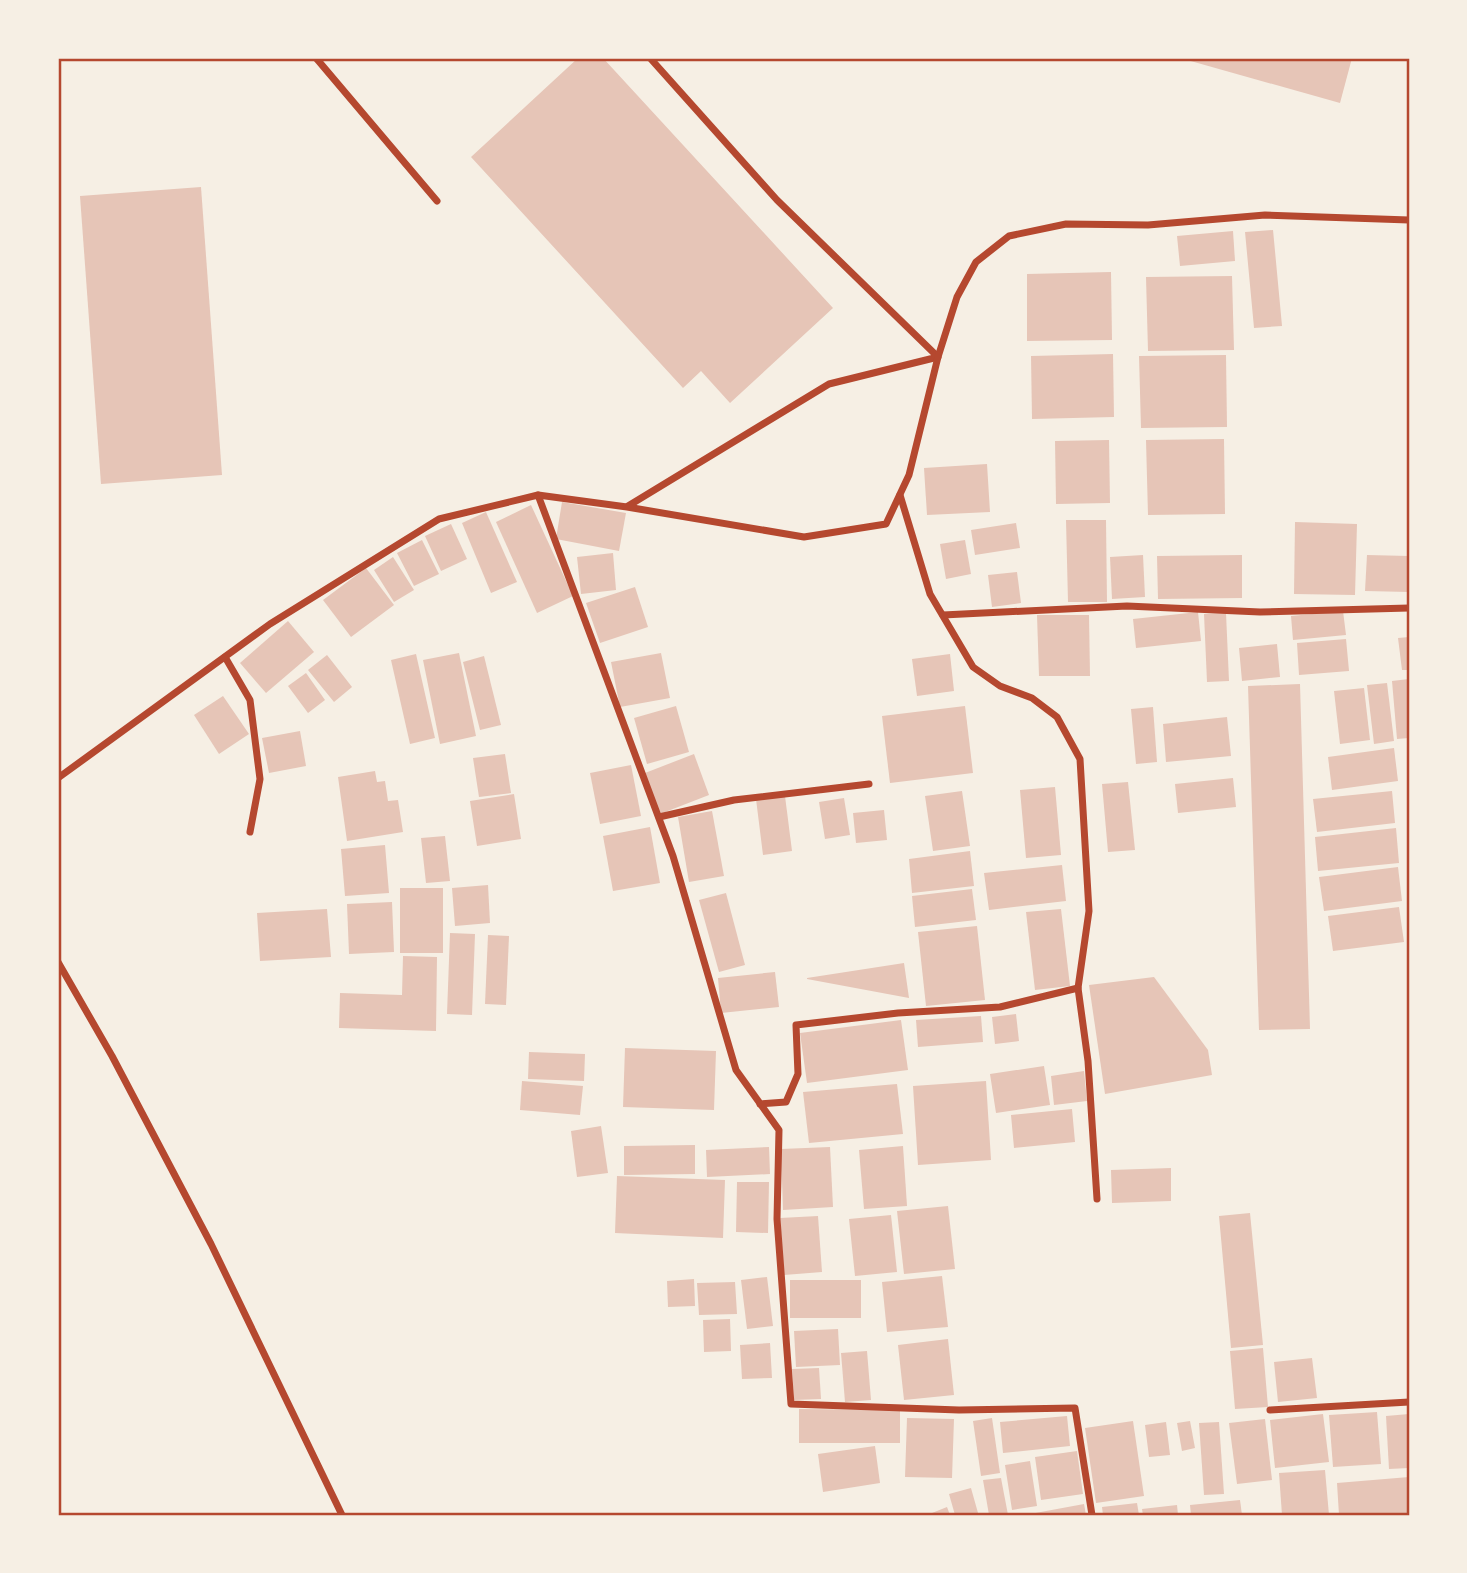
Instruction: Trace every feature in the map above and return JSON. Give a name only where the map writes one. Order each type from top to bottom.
[{"type":"street","points":[[316,58],[437,201]]},
{"type":"street","points":[[650,58],[777,200],[938,357]]},
{"type":"street","points":[[58,778],[270,624],[439,519],[538,495],[804,537],[886,524],[909,475],[938,357],[957,297],[976,261],[1009,236],[1066,224],[1148,225],[1265,215],[1409,220]]},
{"type":"street","points":[[627,507],[830,384],[938,357]]},
{"type":"street","points":[[538,495],[673,856],[736,1070],[779,1130],[777,1219],[791,1404],[959,1410],[1075,1408],[1092,1515]]},
{"type":"street","points":[[900,495],[930,594],[973,667],[1000,686],[1032,698],[1057,717],[1080,760],[1089,911],[1078,988],[1088,1061],[1097,1199]]},
{"type":"street","points":[[943,615],[1127,606],[1259,612],[1409,608]]},
{"type":"street","points":[[225,657],[250,700],[260,779],[250,832]]},
{"type":"street","points":[[659,817],[734,800],[869,784]]},
{"type":"street","points":[[58,962],[112,1056],[211,1244],[342,1515]]},
{"type":"street","points":[[760,1104],[786,1102],[798,1074],[796,1025],[898,1013],[1000,1007],[1078,988]]},
{"type":"street","points":[[1270,1410],[1409,1402]]},
{"type":"building","points":[[578,58],[603,58],[833,308],[730,403],[701,371],[683,388],[471,157]]},
{"type":"building","points":[[1180,58],[1352,58],[1340,103]]},
{"type":"building","points":[[201,187],[222,475],[101,484],[80,196]]},
{"type":"building","points":[[1273,230],[1282,326],[1254,328],[1245,232]]},
{"type":"building","points":[[1233,231],[1235,261],[1180,266],[1177,236]]},
{"type":"building","points":[[1111,272],[1112,340],[1027,341],[1027,274]]},
{"type":"building","points":[[1232,276],[1234,350],[1148,351],[1146,277]]},
{"type":"building","points":[[1113,354],[1114,417],[1032,419],[1031,356]]},
{"type":"building","points":[[1226,355],[1227,427],[1141,428],[1139,356]]},
{"type":"building","points":[[1224,439],[1225,514],[1148,515],[1146,440]]},
{"type":"building","points":[[1109,440],[1110,503],[1056,504],[1055,441]]},
{"type":"building","points":[[987,464],[990,512],[927,515],[924,468]]},
{"type":"building","points":[[562,502],[626,513],[619,551],[556,539]]},
{"type":"building","points":[[531,505],[573,596],[537,613],[496,522]]},
{"type":"building","points":[[486,512],[517,582],[491,593],[462,523]]},
{"type":"building","points":[[1066,520],[1106,520],[1107,602],[1068,602]]},
{"type":"building","points":[[1295,522],[1357,524],[1355,595],[1294,594]]},
{"type":"building","points":[[1016,523],[1020,548],[975,555],[971,530]]},
{"type":"building","points":[[451,524],[467,559],[441,571],[425,536]]},
{"type":"building","points":[[422,540],[439,574],[414,586],[397,553]]},
{"type":"building","points":[[965,540],[971,574],[946,579],[940,544]]},
{"type":"building","points":[[613,553],[616,590],[581,594],[577,557]]},
{"type":"building","points":[[1143,555],[1145,597],[1112,599],[1110,557]]},
{"type":"building","points":[[1242,555],[1242,598],[1158,599],[1157,556]]},
{"type":"building","points":[[1367,555],[1409,556],[1409,592],[1365,591]]},
{"type":"building","points":[[393,557],[414,590],[394,602],[374,570]]},
{"type":"building","points":[[366,568],[394,605],[351,637],[323,600]]},
{"type":"building","points":[[1017,572],[1021,603],[992,607],[988,575]]},
{"type":"building","points":[[635,587],[648,627],[600,643],[586,603]]},
{"type":"building","points":[[1343,611],[1346,635],[1293,640],[1291,616]]},
{"type":"building","points":[[1198,612],[1201,641],[1136,648],[1133,619]]},
{"type":"building","points":[[1226,613],[1229,681],[1207,682],[1204,614]]},
{"type":"building","points":[[1037,615],[1089,615],[1090,676],[1039,676]]},
{"type":"building","points":[[288,621],[314,652],[266,693],[240,663]]},
{"type":"building","points":[[1409,637],[1409,670],[1402,670],[1398,638]]},
{"type":"building","points":[[1346,639],[1349,671],[1299,675],[1297,643]]},
{"type":"building","points":[[1277,644],[1280,677],[1242,681],[1239,648]]},
{"type":"building","points":[[459,653],[476,736],[440,744],[423,660]]},
{"type":"building","points":[[661,653],[670,698],[620,707],[611,662]]},
{"type":"building","points":[[416,654],[435,738],[410,744],[391,660]]},
{"type":"building","points":[[950,654],[954,691],[917,696],[912,659]]},
{"type":"building","points":[[327,655],[352,687],[334,702],[308,670]]},
{"type":"building","points":[[484,656],[501,725],[480,730],[463,662]]},
{"type":"building","points":[[306,673],[325,700],[308,713],[288,686]]},
{"type":"building","points":[[1409,679],[1409,738],[1397,739],[1392,681]]},
{"type":"building","points":[[1387,683],[1394,741],[1374,744],[1367,685]]},
{"type":"building","points":[[1300,684],[1310,1029],[1259,1030],[1248,686]]},
{"type":"building","points":[[1364,688],[1370,740],[1340,744],[1334,691]]},
{"type":"building","points":[[223,696],[249,734],[219,754],[194,715]]},
{"type":"building","points":[[676,706],[689,752],[647,764],[634,718]]},
{"type":"building","points":[[965,706],[973,773],[890,783],[882,716]]},
{"type":"building","points":[[1153,707],[1157,762],[1136,764],[1131,709]]},
{"type":"building","points":[[1227,717],[1231,756],[1166,762],[1163,724]]},
{"type":"building","points":[[300,731],[306,766],[269,773],[262,738]]},
{"type":"building","points":[[1394,748],[1398,781],[1332,790],[1328,757]]},
{"type":"building","points":[[505,754],[511,793],[479,797],[473,758]]},
{"type":"building","points":[[694,754],[709,795],[660,814],[645,773]]},
{"type":"building","points":[[631,765],[641,816],[600,824],[590,773]]},
{"type":"building","points":[[375,771],[377,782],[385,781],[388,801],[398,800],[403,832],[347,841],[338,777]]},
{"type":"building","points":[[1233,778],[1236,807],[1178,813],[1175,784]]},
{"type":"building","points":[[1128,782],[1135,850],[1108,852],[1102,784]]},
{"type":"building","points":[[1055,787],[1061,855],[1026,858],[1020,790]]},
{"type":"building","points":[[962,791],[970,846],[933,851],[925,796]]},
{"type":"building","points":[[1392,791],[1395,823],[1317,832],[1313,799]]},
{"type":"building","points":[[514,794],[521,839],[477,846],[470,801]]},
{"type":"building","points":[[785,796],[792,851],[763,855],[756,799]]},
{"type":"building","points":[[844,798],[850,835],[825,839],[819,802]]},
{"type":"building","points":[[884,810],[887,840],[856,843],[853,813]]},
{"type":"building","points":[[712,811],[724,876],[689,882],[678,817]]},
{"type":"building","points":[[650,827],[660,883],[613,891],[603,836]]},
{"type":"building","points":[[1396,828],[1399,863],[1318,871],[1315,837]]},
{"type":"building","points":[[445,836],[450,881],[426,883],[421,838]]},
{"type":"building","points":[[385,845],[389,893],[345,896],[341,849]]},
{"type":"building","points":[[970,851],[974,886],[912,893],[909,859]]},
{"type":"building","points":[[1062,865],[1066,901],[989,910],[984,873]]},
{"type":"building","points":[[1398,867],[1402,901],[1324,911],[1319,877]]},
{"type":"building","points":[[488,885],[490,923],[455,926],[452,888]]},
{"type":"building","points":[[400,888],[443,888],[443,953],[400,953]]},
{"type":"building","points":[[972,889],[976,920],[915,927],[912,896]]},
{"type":"building","points":[[726,893],[745,965],[719,972],[699,900]]},
{"type":"building","points":[[392,902],[394,952],[349,954],[347,904]]},
{"type":"building","points":[[1399,907],[1404,942],[1333,951],[1328,916]]},
{"type":"building","points":[[327,909],[331,957],[260,961],[257,913]]},
{"type":"building","points":[[1061,909],[1070,986],[1035,990],[1026,912]]},
{"type":"building","points":[[977,926],[985,1000],[926,1006],[918,932]]},
{"type":"building","points":[[450,933],[475,934],[472,1015],[447,1014]]},
{"type":"building","points":[[488,935],[509,936],[506,1005],[485,1004]]},
{"type":"building","points":[[403,956],[437,957],[436,1031],[339,1028],[340,993],[402,995]]},
{"type":"building","points":[[904,963],[909,998],[807,979],[807,978]]},
{"type":"building","points":[[775,972],[779,1007],[721,1013],[718,978]]},
{"type":"building","points":[[1154,977],[1208,1050],[1212,1075],[1105,1094],[1089,985]]},
{"type":"building","points":[[1016,1014],[1019,1041],[995,1044],[992,1017]]},
{"type":"building","points":[[981,1016],[983,1042],[918,1047],[916,1020]]},
{"type":"building","points":[[901,1020],[908,1070],[807,1083],[800,1033]]},
{"type":"building","points":[[625,1048],[716,1051],[714,1110],[623,1107]]},
{"type":"building","points":[[529,1052],[585,1054],[584,1081],[528,1079]]},
{"type":"building","points":[[1044,1066],[1050,1105],[996,1113],[990,1074]]},
{"type":"building","points":[[1084,1071],[1087,1101],[1054,1105],[1051,1076]]},
{"type":"building","points":[[522,1081],[583,1086],[580,1115],[520,1110]]},
{"type":"building","points":[[986,1081],[991,1160],[918,1165],[913,1086]]},
{"type":"building","points":[[897,1084],[903,1134],[809,1143],[803,1092]]},
{"type":"building","points":[[1072,1109],[1075,1142],[1014,1148],[1011,1115]]},
{"type":"building","points":[[601,1126],[608,1173],[577,1177],[571,1131]]},
{"type":"building","points":[[695,1145],[695,1174],[624,1175],[624,1146]]},
{"type":"building","points":[[903,1146],[907,1206],[864,1209],[859,1150]]},
{"type":"building","points":[[769,1147],[770,1174],[707,1177],[706,1150]]},
{"type":"building","points":[[830,1147],[833,1207],[783,1210],[781,1149]]},
{"type":"building","points":[[1171,1168],[1171,1201],[1112,1203],[1111,1170]]},
{"type":"building","points":[[617,1176],[725,1180],[723,1238],[615,1233]]},
{"type":"building","points":[[737,1182],[769,1182],[768,1233],[736,1232]]},
{"type":"building","points":[[948,1206],[955,1269],[904,1274],[897,1211]]},
{"type":"building","points":[[1250,1213],[1263,1345],[1231,1348],[1219,1216]]},
{"type":"building","points":[[891,1215],[897,1272],[855,1276],[849,1219]]},
{"type":"building","points":[[818,1216],[822,1272],[784,1275],[780,1218]]},
{"type":"building","points":[[942,1276],[948,1327],[887,1332],[882,1282]]},
{"type":"building","points":[[767,1277],[773,1326],[747,1329],[741,1280]]},
{"type":"building","points":[[694,1279],[695,1306],[668,1307],[667,1281]]},
{"type":"building","points":[[790,1280],[861,1280],[861,1318],[790,1318]]},
{"type":"building","points":[[735,1282],[737,1314],[699,1315],[697,1283]]},
{"type":"building","points":[[730,1319],[731,1351],[704,1352],[703,1320]]},
{"type":"building","points":[[838,1329],[840,1365],[796,1367],[794,1331]]},
{"type":"building","points":[[948,1339],[954,1395],[904,1400],[898,1345]]},
{"type":"building","points":[[770,1343],[772,1378],[742,1379],[740,1345]]},
{"type":"building","points":[[1263,1348],[1268,1407],[1235,1409],[1230,1351]]},
{"type":"building","points":[[867,1351],[871,1400],[845,1402],[841,1353]]},
{"type":"building","points":[[1312,1358],[1317,1398],[1278,1402],[1274,1362]]},
{"type":"building","points":[[819,1368],[821,1399],[794,1400],[792,1369]]},
{"type":"building","points":[[799,1409],[900,1410],[900,1443],[799,1443]]},
{"type":"building","points":[[1377,1412],[1381,1464],[1333,1467],[1329,1415]]},
{"type":"building","points":[[1323,1414],[1329,1462],[1275,1468],[1270,1420]]},
{"type":"building","points":[[1409,1414],[1409,1468],[1389,1469],[1386,1416]]},
{"type":"building","points":[[1067,1416],[1070,1446],[1003,1453],[1000,1422]]},
{"type":"building","points":[[907,1418],[954,1419],[952,1478],[905,1477]]},
{"type":"building","points":[[992,1418],[1000,1473],[981,1476],[973,1421]]},
{"type":"building","points":[[1265,1419],[1272,1480],[1237,1484],[1229,1423]]},
{"type":"building","points":[[1133,1421],[1144,1496],[1096,1503],[1085,1428]]},
{"type":"building","points":[[1190,1421],[1195,1448],[1182,1451],[1177,1423]]},
{"type":"building","points":[[1166,1422],[1170,1455],[1149,1457],[1145,1425]]},
{"type":"building","points":[[1219,1422],[1224,1494],[1204,1495],[1199,1423]]},
{"type":"building","points":[[875,1446],[880,1483],[823,1492],[818,1454]]},
{"type":"building","points":[[1077,1451],[1083,1494],[1041,1500],[1035,1457]]},
{"type":"building","points":[[1030,1461],[1037,1506],[1012,1510],[1005,1465]]},
{"type":"building","points":[[1325,1470],[1329,1515],[1282,1515],[1279,1473]]},
{"type":"building","points":[[1409,1477],[1409,1515],[1339,1515],[1337,1483]]},
{"type":"building","points":[[1001,1478],[1008,1515],[989,1515],[983,1480]]},
{"type":"building","points":[[971,1488],[978,1513],[955,1515],[949,1494]]},
{"type":"building","points":[[1240,1500],[1242,1515],[1191,1515],[1190,1505]]},
{"type":"building","points":[[1137,1503],[1139,1515],[1103,1515],[1102,1507]]},
{"type":"building","points":[[1084,1504],[1086,1515],[1030,1515],[1030,1514]]},
{"type":"building","points":[[1177,1505],[1178,1515],[1143,1515],[1142,1509]]},
{"type":"building","points":[[947,1507],[950,1515],[927,1515]]}]
